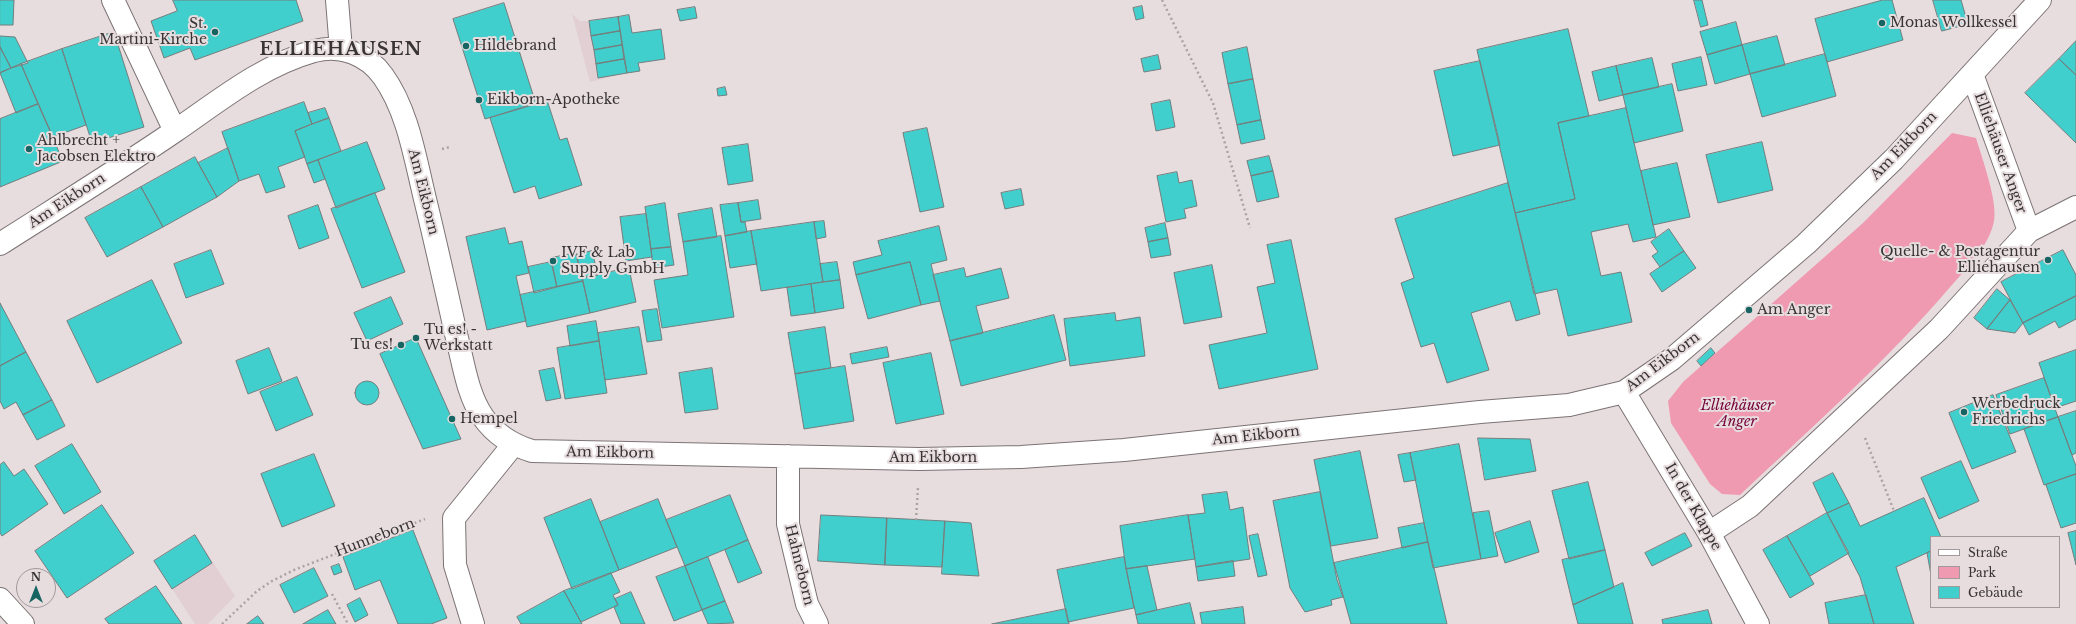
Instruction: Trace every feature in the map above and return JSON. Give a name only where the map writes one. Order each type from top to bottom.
[{"type":"street","points":[[113,0],[175,131]]},
{"type":"street","points":[[336,0],[341,50]]},
{"type":"street","name":"Am Eikborn","points":[[0,244],[175,131],[238,86],[272,68],[313,52],[327,49],[341,50],[358,54],[371,64],[382,76],[398,104],[415,157],[472,394],[484,418],[499,434],[513,445],[537,451],[920,459],[1021,456],[1124,450],[1480,412],[1569,405],[1624,392],[1672,359],[1806,244],[1894,159],[2040,0]]},
{"type":"street","name":"Elliehäuser Anger","points":[[1972,74],[2029,231]]},
{"type":"street","name":"Elliehäuser Anger","points":[[1709,533],[1750,506],[1939,329],[2029,231],[2076,207]]},
{"type":"street","name":"In der Klappe","points":[[1624,392],[1709,533],[1758,624]]},
{"type":"street","points":[[473,624],[455,565],[454,518],[513,445]]},
{"type":"street","name":"Hahneborn","points":[[788,456],[788,524],[807,604],[817,624]]},
{"type":"street","points":[[0,599],[23,624]]},
{"type":"path","points":[[1162,0],[1213,103],[1250,228]]},
{"type":"path","points":[[1853,409],[1894,511]]},
{"type":"path","name":"Hunneborn","points":[[222,624],[257,591],[294,570],[439,513],[454,518]]},
{"type":"path","points":[[332,594],[348,624]]},
{"type":"shaded area","points":[[572,14],[580,21],[618,17],[627,73],[590,82]]},
{"type":"shaded area","points":[[195,535],[235,596],[208,624],[195,624],[154,561]]},
{"type":"green space","name":"Elliehäuser Anger","points":[[1952,133],[1976,138],[1989,180],[1995,213],[1988,239],[1983,248],[1927,314],[1822,419],[1740,495],[1722,494],[1710,484],[1671,423],[1668,401],[1683,382],[1863,223]]},
{"type":"building","points":[[0,0],[14,0],[13,25],[0,25]]},
{"type":"building","name":"St. Martini-Kirche","points":[[173,0],[296,0],[303,21],[195,60],[190,48],[164,58],[151,21],[177,11]]},
{"type":"building","points":[[1694,0],[1702,0],[1708,25],[1701,27]]},
{"type":"building","points":[[1883,0],[1892,0],[1903,40],[1827,62],[1815,19]]},
{"type":"building","points":[[1933,0],[1961,0],[1968,24],[1942,31]]},
{"type":"building","points":[[504,3],[536,104],[485,119],[453,19]]},
{"type":"building","points":[[1142,6],[1144,18],[1136,20],[1133,8]]},
{"type":"building","points":[[695,7],[697,18],[680,21],[677,10]]},
{"type":"building","points":[[629,15],[632,33],[661,29],[665,59],[638,63],[640,71],[627,73],[618,17]]},
{"type":"building","points":[[618,17],[620,31],[591,36],[589,21]]},
{"type":"building","points":[[1736,22],[1742,45],[1707,55],[1700,32]]},
{"type":"building","points":[[1568,29],[1589,116],[1558,123],[1575,199],[1515,213],[1477,50]]},
{"type":"building","points":[[620,31],[622,45],[594,50],[591,36]]},
{"type":"building","points":[[114,32],[144,127],[92,143],[62,49]]},
{"type":"building","points":[[0,36],[15,37],[28,63],[11,68],[0,47]]},
{"type":"building","points":[[1777,36],[1785,65],[1750,74],[1742,45]]},
{"type":"building","points":[[2076,41],[2076,75],[2059,59]]},
{"type":"building","points":[[622,45],[624,59],[596,64],[594,50]]},
{"type":"building","points":[[1742,45],[1750,74],[1715,84],[1707,55]]},
{"type":"building","points":[[0,47],[11,68],[0,73]]},
{"type":"building","points":[[1247,47],[1253,79],[1228,84],[1222,53]]},
{"type":"building","points":[[62,49],[86,125],[53,137],[21,64]]},
{"type":"building","points":[[1825,54],[1836,96],[1762,117],[1750,74]]},
{"type":"building","points":[[1158,55],[1161,69],[1144,72],[1141,59]]},
{"type":"building","points":[[1701,57],[1707,85],[1678,91],[1672,64]]},
{"type":"building","points":[[1652,58],[1659,87],[1623,95],[1616,66]]},
{"type":"building","points":[[624,59],[627,73],[598,78],[596,64]]},
{"type":"building","points":[[2059,59],[2076,75],[2076,143],[2025,93]]},
{"type":"building","points":[[1480,61],[1500,145],[1453,156],[1434,71]]},
{"type":"building","points":[[21,64],[38,104],[16,113],[0,73]]},
{"type":"building","points":[[1616,66],[1623,95],[1599,101],[1592,72]]},
{"type":"building","points":[[1253,79],[1261,120],[1237,125],[1228,84]]},
{"type":"building","points":[[1672,84],[1683,131],[1634,143],[1623,95]]},
{"type":"building","points":[[725,87],[727,95],[718,96],[717,89]]},
{"type":"building","points":[[547,100],[560,140],[567,138],[582,185],[539,199],[535,186],[514,193],[490,118]]},
{"type":"building","points":[[1170,100],[1175,127],[1156,131],[1151,104]]},
{"type":"building","points":[[304,102],[312,124],[295,131],[305,157],[278,167],[285,187],[266,193],[259,174],[239,181],[222,132]]},
{"type":"building","name":"Ahlbrecht + Jacobsen Elektro","points":[[38,104],[63,161],[0,187],[0,119]]},
{"type":"building","points":[[325,108],[329,118],[312,124],[308,113]]},
{"type":"building","points":[[1626,108],[1656,237],[1633,242],[1628,224],[1591,232],[1601,276],[1621,272],[1632,322],[1568,336],[1557,289],[1534,294],[1515,213],[1575,199],[1558,123]]},
{"type":"building","points":[[329,118],[341,151],[307,164],[295,131]]},
{"type":"building","points":[[1261,120],[1265,139],[1241,144],[1237,125]]},
{"type":"building","points":[[927,128],[944,207],[920,212],[903,133]]},
{"type":"building","points":[[367,142],[385,189],[336,208],[318,160]]},
{"type":"building","points":[[1762,142],[1773,190],[1718,203],[1706,155]]},
{"type":"building","points":[[748,144],[753,181],[728,185],[722,148]]},
{"type":"building","points":[[228,148],[239,181],[217,197],[198,163]]},
{"type":"building","points":[[1269,156],[1273,171],[1251,176],[1247,161]]},
{"type":"building","points":[[195,157],[217,197],[163,227],[141,187]]},
{"type":"building","points":[[318,160],[325,179],[314,183],[307,164]]},
{"type":"building","points":[[1677,163],[1690,217],[1653,225],[1641,171]]},
{"type":"building","points":[[1273,171],[1279,197],[1257,202],[1251,176]]},
{"type":"building","points":[[1177,172],[1179,183],[1192,180],[1197,206],[1184,209],[1186,218],[1166,222],[1157,176]]},
{"type":"building","points":[[1508,183],[1540,314],[1516,321],[1510,301],[1471,313],[1489,370],[1447,383],[1434,343],[1421,347],[1401,283],[1414,278],[1395,219]]},
{"type":"building","points":[[141,187],[163,227],[107,257],[85,218]]},
{"type":"building","points":[[1021,189],[1024,205],[1005,209],[1001,193]]},
{"type":"building","points":[[375,193],[405,272],[362,288],[331,209]]},
{"type":"building","points":[[758,200],[761,219],[741,222],[738,203]]},
{"type":"building","points":[[665,203],[671,247],[651,249],[645,207]]},
{"type":"building","points":[[738,203],[741,222],[745,222],[747,232],[725,236],[720,205]]},
{"type":"building","points":[[318,205],[329,238],[299,249],[288,216]]},
{"type":"building","points":[[712,208],[717,237],[683,242],[678,214]]},
{"type":"building","points":[[646,214],[652,257],[626,261],[620,217]]},
{"type":"building","points":[[824,221],[826,237],[816,239],[814,222]]},
{"type":"building","points":[[814,222],[823,282],[761,291],[751,231]]},
{"type":"building","points":[[1165,223],[1168,238],[1148,242],[1145,228]]},
{"type":"building","points":[[939,226],[947,260],[931,264],[940,301],[921,305],[910,262],[856,275],[853,262],[882,255],[878,241]]},
{"type":"building","points":[[505,228],[509,244],[522,241],[529,273],[516,276],[526,321],[487,330],[466,237]]},
{"type":"building","points":[[1669,229],[1684,251],[1660,267],[1652,256],[1658,252],[1651,242]]},
{"type":"building","points":[[751,231],[757,264],[730,268],[725,236]]},
{"type":"building","points":[[721,236],[734,317],[662,328],[654,280],[688,275],[683,242]]},
{"type":"building","points":[[1168,238],[1171,255],[1151,258],[1148,242]]},
{"type":"building","points":[[1291,240],[1318,369],[1219,389],[1209,345],[1267,333],[1257,287],[1275,283],[1267,245]]},
{"type":"building","points":[[671,247],[674,265],[653,268],[651,249]]},
{"type":"building","points":[[211,250],[224,284],[186,298],[174,264]]},
{"type":"building","points":[[2063,250],[2076,275],[2076,296],[2023,323],[2001,282]]},
{"type":"building","points":[[592,251],[598,275],[582,278],[576,255]]},
{"type":"building","points":[[1684,251],[1696,268],[1662,292],[1650,274]]},
{"type":"building","points":[[576,253],[583,281],[557,287],[551,258]]},
{"type":"building","points":[[551,262],[557,287],[534,293],[528,267]]},
{"type":"building","points":[[837,262],[840,280],[823,282],[820,264]]},
{"type":"building","points":[[910,262],[921,305],[868,319],[856,275]]},
{"type":"building","points":[[1212,265],[1222,317],[1184,324],[1174,273]]},
{"type":"building","points":[[629,268],[636,302],[590,313],[582,278]]},
{"type":"building","points":[[964,268],[966,277],[1001,268],[1009,298],[976,306],[983,333],[950,341],[933,275]]},
{"type":"building","points":[[152,280],[182,343],[97,383],[67,321]]},
{"type":"building","points":[[840,280],[844,308],[815,313],[811,284]]},
{"type":"building","points":[[583,281],[590,313],[527,327],[520,295]]},
{"type":"building","points":[[811,284],[815,313],[791,316],[787,288]]},
{"type":"building","points":[[1997,289],[2010,300],[1987,329],[1974,318]]},
{"type":"building","points":[[2076,296],[2076,319],[2059,328],[2055,321],[2029,335],[2023,323]]},
{"type":"building","points":[[391,297],[403,324],[367,341],[354,313]]},
{"type":"building","points":[[2010,300],[2023,323],[2015,333],[1987,329]]},
{"type":"building","points":[[0,303],[26,352],[0,366]]},
{"type":"building","points":[[657,309],[662,340],[647,342],[642,311]]},
{"type":"building","points":[[1115,313],[1116,321],[1140,317],[1145,356],[1070,366],[1064,319]]},
{"type":"building","points":[[1054,315],[1066,360],[961,386],[950,341]]},
{"type":"building","points":[[596,321],[599,341],[570,346],[567,326]]},
{"type":"building","points":[[639,327],[647,374],[605,380],[598,333]]},
{"type":"building","points":[[825,327],[831,368],[795,374],[788,333]]},
{"type":"building","points":[[416,338],[461,439],[423,449],[380,354]]},
{"type":"building","points":[[599,341],[607,393],[565,399],[557,348]]},
{"type":"building","points":[[887,347],[889,357],[852,364],[850,354]]},
{"type":"building","points":[[269,348],[282,381],[248,394],[236,361]]},
{"type":"building","points":[[1711,348],[1715,353],[1701,366],[1697,361]]},
{"type":"building","points":[[2076,350],[2076,401],[2055,408],[2039,363]]},
{"type":"building","points":[[26,352],[52,400],[23,415],[16,402],[4,409],[0,401],[0,366]]},
{"type":"building","points":[[931,353],[944,414],[896,424],[883,363]]},
{"type":"building","points":[[845,366],[854,421],[804,429],[795,374]]},
{"type":"building","points":[[554,368],[561,398],[546,401],[539,371]]},
{"type":"building","points":[[712,368],[718,409],[685,413],[679,373]]},
{"type":"building","points":[[297,377],[313,415],[276,431],[260,392]]},
{"type":"building","points":[[2044,378],[2058,417],[2010,434],[1996,395]]},
{"type":"building","points":[[367,381],[375,385],[379,393],[375,401],[367,405],[359,401],[355,393],[359,385]]},
{"type":"building","points":[[1993,395],[2016,452],[1972,469],[1949,413]]},
{"type":"building","points":[[52,400],[65,426],[37,440],[23,415]]},
{"type":"building","points":[[2076,411],[2076,453],[2072,455],[2058,417]]},
{"type":"building","points":[[2058,417],[2076,466],[2076,474],[2044,485],[2024,429]]},
{"type":"building","points":[[1478,438],[1530,439],[1536,471],[1485,480]]},
{"type":"building","points":[[72,444],[101,492],[64,514],[35,466]]},
{"type":"building","points":[[1459,444],[1481,559],[1433,568],[1410,453]]},
{"type":"building","points":[[1360,451],[1378,538],[1331,546],[1314,460]]},
{"type":"building","points":[[1410,453],[1416,480],[1404,482],[1398,455]]},
{"type":"building","points":[[314,454],[335,506],[282,527],[261,474]]},
{"type":"building","points":[[1961,461],[1979,501],[1939,519],[1921,478]]},
{"type":"building","points":[[4,462],[14,476],[24,469],[48,504],[2,536],[0,533],[0,465]]},
{"type":"building","points":[[1833,473],[1849,503],[1827,513],[1813,483]]},
{"type":"building","points":[[2076,474],[2076,523],[2061,528],[2046,485]]},
{"type":"building","points":[[1588,482],[1605,550],[1569,559],[1552,491]]},
{"type":"building","points":[[1227,492],[1230,510],[1243,507],[1250,559],[1196,567],[1188,515],[1205,513],[1202,495]]},
{"type":"building","points":[[1320,492],[1337,580],[1343,597],[1331,600],[1332,605],[1305,612],[1290,588],[1273,501]]},
{"type":"building","points":[[730,495],[748,540],[685,566],[666,520]]},
{"type":"building","points":[[1924,498],[1941,536],[1930,536],[1930,551],[1896,567],[1914,624],[1874,624],[1860,577],[1827,513],[1849,503],[1860,526]]},
{"type":"building","points":[[591,499],[619,570],[572,589],[544,518]]},
{"type":"building","points":[[658,499],[677,547],[619,570],[600,522]]},
{"type":"building","points":[[102,505],[134,553],[67,598],[56,582],[56,568],[47,568],[35,551]]},
{"type":"building","points":[[1489,511],[1498,556],[1481,559],[1473,513]]},
{"type":"building","points":[[1827,513],[1849,553],[1810,576],[1787,536]]},
{"type":"building","points":[[821,515],[887,518],[885,565],[818,561]]},
{"type":"building","points":[[1188,515],[1195,559],[1126,569],[1120,526]]},
{"type":"building","points":[[887,518],[945,521],[942,567],[885,565]]},
{"type":"building","points":[[945,521],[971,523],[979,576],[942,574]]},
{"type":"building","points":[[1530,521],[1539,552],[1505,563],[1495,533]]},
{"type":"building","points":[[1424,523],[1428,542],[1402,548],[1398,528]]},
{"type":"building","points":[[413,530],[447,618],[431,624],[398,624],[380,580],[355,590],[343,557]]},
{"type":"building","points":[[2076,531],[2076,565],[2068,533]]},
{"type":"building","points":[[1685,533],[1692,546],[1652,566],[1645,553]]},
{"type":"building","points":[[1258,534],[1267,575],[1258,577],[1249,536]]},
{"type":"building","points":[[195,535],[212,563],[172,589],[154,561]]},
{"type":"building","points":[[1787,536],[1814,584],[1790,598],[1763,550]]},
{"type":"building","points":[[748,540],[762,573],[738,583],[725,550]]},
{"type":"building","points":[[1428,542],[1447,624],[1351,624],[1334,563]]},
{"type":"building","points":[[1605,550],[1614,587],[1573,605],[1562,560]]},
{"type":"building","points":[[1930,552],[1930,570],[1927,553]]},
{"type":"building","points":[[708,557],[725,601],[702,610],[685,566]]},
{"type":"building","points":[[1124,557],[1134,608],[1068,622],[1057,570]]},
{"type":"building","points":[[1233,561],[1235,576],[1198,581],[1196,567]]},
{"type":"building","points":[[339,564],[342,572],[334,575],[331,567]]},
{"type":"building","points":[[685,566],[702,610],[674,621],[656,577]]},
{"type":"building","points":[[1147,566],[1157,610],[1136,615],[1126,569]]},
{"type":"building","points":[[314,568],[328,596],[294,613],[280,585]]},
{"type":"building","points":[[611,573],[620,592],[613,595],[618,605],[581,622],[564,591]]},
{"type":"building","points":[[1623,583],[1633,624],[1578,624],[1573,605]]},
{"type":"building","points":[[156,586],[182,624],[109,624],[105,619]]},
{"type":"building","points":[[564,591],[582,624],[521,624],[517,617]]},
{"type":"building","points":[[631,592],[645,624],[621,624],[614,607],[618,605],[615,599]]},
{"type":"building","points":[[1866,595],[1874,624],[1829,624],[1825,603]]},
{"type":"building","points":[[360,598],[368,615],[355,622],[347,605]]},
{"type":"building","points":[[725,601],[734,623],[708,624],[702,610]]},
{"type":"building","points":[[1190,603],[1195,624],[1138,624],[1136,615]]},
{"type":"building","points":[[1243,607],[1245,624],[1202,624],[1200,613]]},
{"type":"building","points":[[1066,609],[1069,624],[992,624]]},
{"type":"building","points":[[328,610],[336,624],[303,624]]},
{"type":"building","points":[[1708,610],[1712,624],[1663,624],[1662,620]]},
{"type":"building","points":[[258,616],[264,624],[247,624]]},
{"type":"place","name":"Monas Wollkessel","points":[[1882,23]]},
{"type":"place","name":"St. Martini-Kirche","points":[[215,32]]},
{"type":"place","name":"Hildebrand","points":[[466,46]]},
{"type":"place","name":"Eikborn-Apotheke","points":[[479,100]]},
{"type":"place","name":"Ahlbrecht + Jacobsen Elektro","points":[[29,149]]},
{"type":"place","name":"Quelle- & Postagentur Elliehausen","points":[[2048,260]]},
{"type":"place","name":"IVF & Lab Supply GmbH","points":[[553,261]]},
{"type":"place","name":"Am Anger","points":[[1749,310]]},
{"type":"place","name":"Tu es! - Werkstatt","points":[[416,338]]},
{"type":"place","name":"Tu es!","points":[[401,345]]},
{"type":"place","name":"Werbedruck Friedrichs","points":[[1964,412]]},
{"type":"place","name":"Hempel","points":[[452,419]]},
{"type":"district","name":"ELLIEHAUSEN","points":[[341,50]]}]
